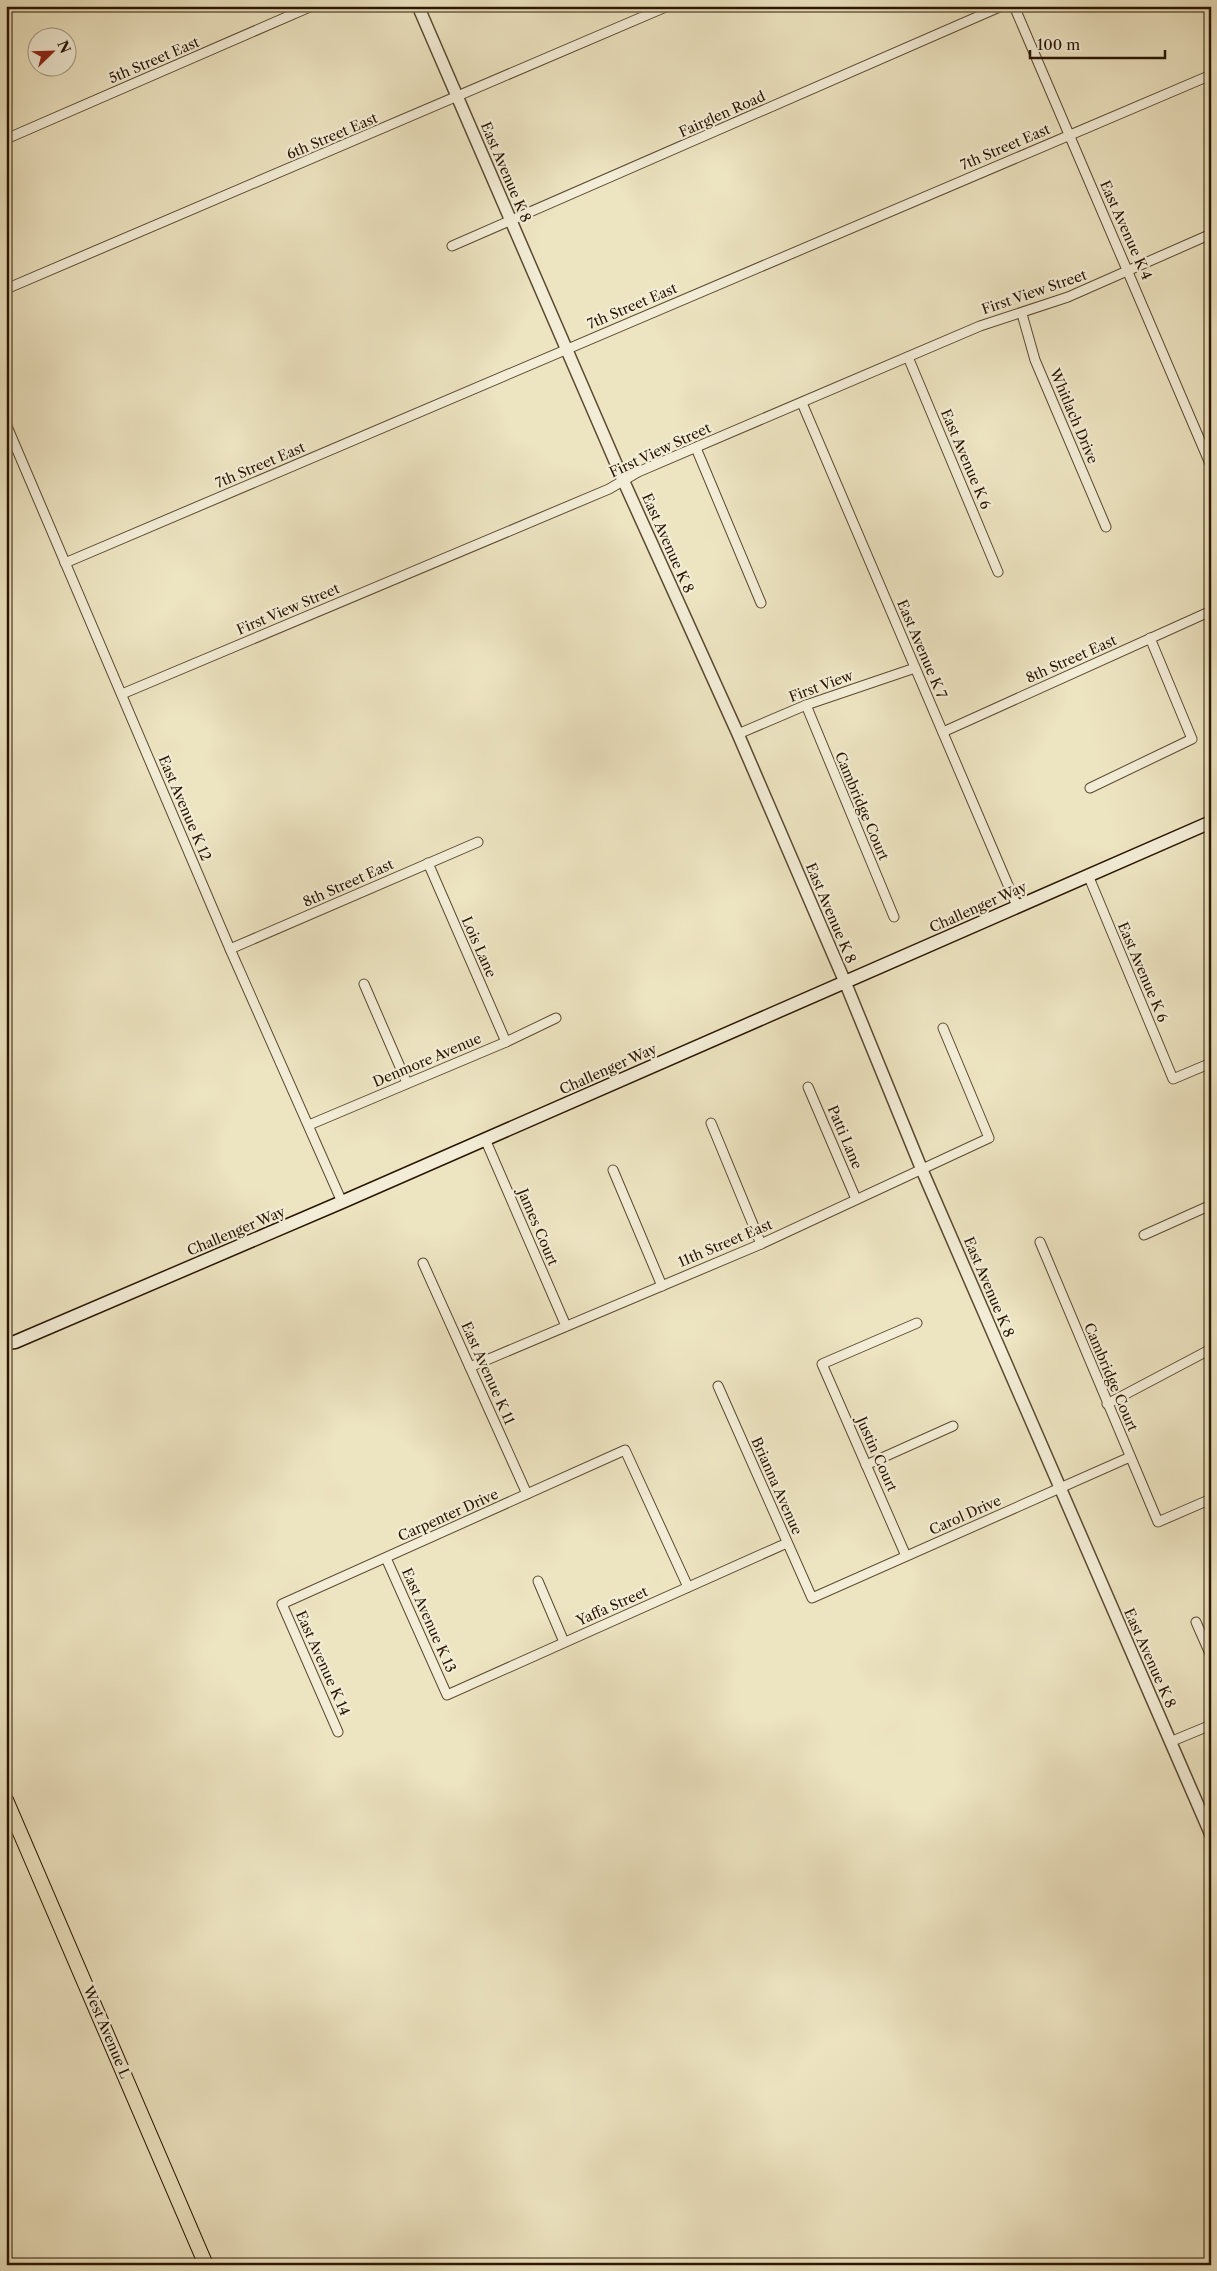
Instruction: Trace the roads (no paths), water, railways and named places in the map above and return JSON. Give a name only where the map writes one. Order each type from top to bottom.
[{"type":"main road","name":"Challenger Way","points":[[9,1345],[342,1202],[1211,822]]},
{"type":"main road","name":"West Avenue L","points":[[6,1800],[206,2265]]},
{"type":"street","name":"5th Street East","points":[[6,139],[312,6]]},
{"type":"street","name":"East Avenue K 8","points":[[418,6],[624,482],[738,734],[845,982],[922,1170],[1211,1835]]},
{"type":"street","name":"6th Street East","points":[[6,289],[458,98],[668,6]]},
{"type":"street","name":"Fairglen Road","points":[[452,246],[1002,6]]},
{"type":"street","name":"East Avenue K 4","points":[[1014,6],[1129,270],[1211,466]]},
{"type":"street","name":"7th Street East","points":[[65,563],[1211,75]]},
{"type":"street","name":"First View Street","points":[[122,694],[624,482],[638,472],[980,326],[1022,314],[1068,297],[1211,234]]},
{"type":"street","name":"Whitlach Drive","points":[[1022,314],[1035,360],[1106,527]]},
{"type":"street","name":"East Avenue K 6","points":[[908,357],[998,572]]},
{"type":"street","name":"East Avenue K 7","points":[[802,403],[1017,906]]},
{"type":"street","name":"East Avenue K 12","points":[[6,424],[230,949],[342,1202]]},
{"type":"street","points":[[696,448],[761,603]]},
{"type":"street","name":"8th Street East","points":[[943,732],[1211,612]]},
{"type":"street","points":[[1090,788],[1192,738],[1150,638]]},
{"type":"street","name":"First View","points":[[738,734],[806,705],[916,668]]},
{"type":"street","name":"Cambridge Court","points":[[806,705],[894,917]]},
{"type":"street","name":"8th Street East","points":[[230,949],[478,842]]},
{"type":"street","name":"Lois Lane","points":[[428,863],[506,1042]]},
{"type":"street","name":"East Avenue K 6","points":[[1088,875],[1173,1079],[1211,1063]]},
{"type":"street","points":[[364,984],[406,1083]]},
{"type":"street","name":"Denmore Avenue","points":[[309,1125],[506,1042],[556,1018]]},
{"type":"street","name":"11th Street East","points":[[470,1367],[761,1244],[989,1138],[943,1028]]},
{"type":"street","name":"Patti Lane","points":[[808,1087],[856,1199]]},
{"type":"street","points":[[711,1123],[761,1244]]},
{"type":"street","name":"James Court","points":[[485,1139],[566,1326]]},
{"type":"street","points":[[613,1170],[662,1286]]},
{"type":"street","points":[[1144,1234],[1211,1205]]},
{"type":"street","name":"Cambridge Court","points":[[1040,1242],[1158,1522],[1211,1499]]},
{"type":"street","name":"East Avenue K 11","points":[[423,1263],[527,1494]]},
{"type":"street","name":"Justin Court","points":[[906,1556],[822,1364],[917,1323]]},
{"type":"street","points":[[1107,1404],[1211,1349]]},
{"type":"street","name":"Brianna Avenue","points":[[718,1386],[812,1598]]},
{"type":"street","points":[[866,1465],[953,1426]]},
{"type":"street","name":"Carpenter Drive","points":[[282,1604],[625,1450],[688,1587]]},
{"type":"street","name":"Carol Drive","points":[[812,1598],[1130,1457]]},
{"type":"street","name":"Yaffa Street","points":[[447,1695],[787,1543]]},
{"type":"street","name":"East Avenue K 13","points":[[386,1558],[447,1695]]},
{"type":"street","points":[[538,1581],[564,1642]]},
{"type":"street","name":"East Avenue K 14","points":[[282,1604],[338,1732]]},
{"type":"street","points":[[1196,1622],[1211,1656]]},
{"type":"street","points":[[1170,1742],[1211,1724]]}]
